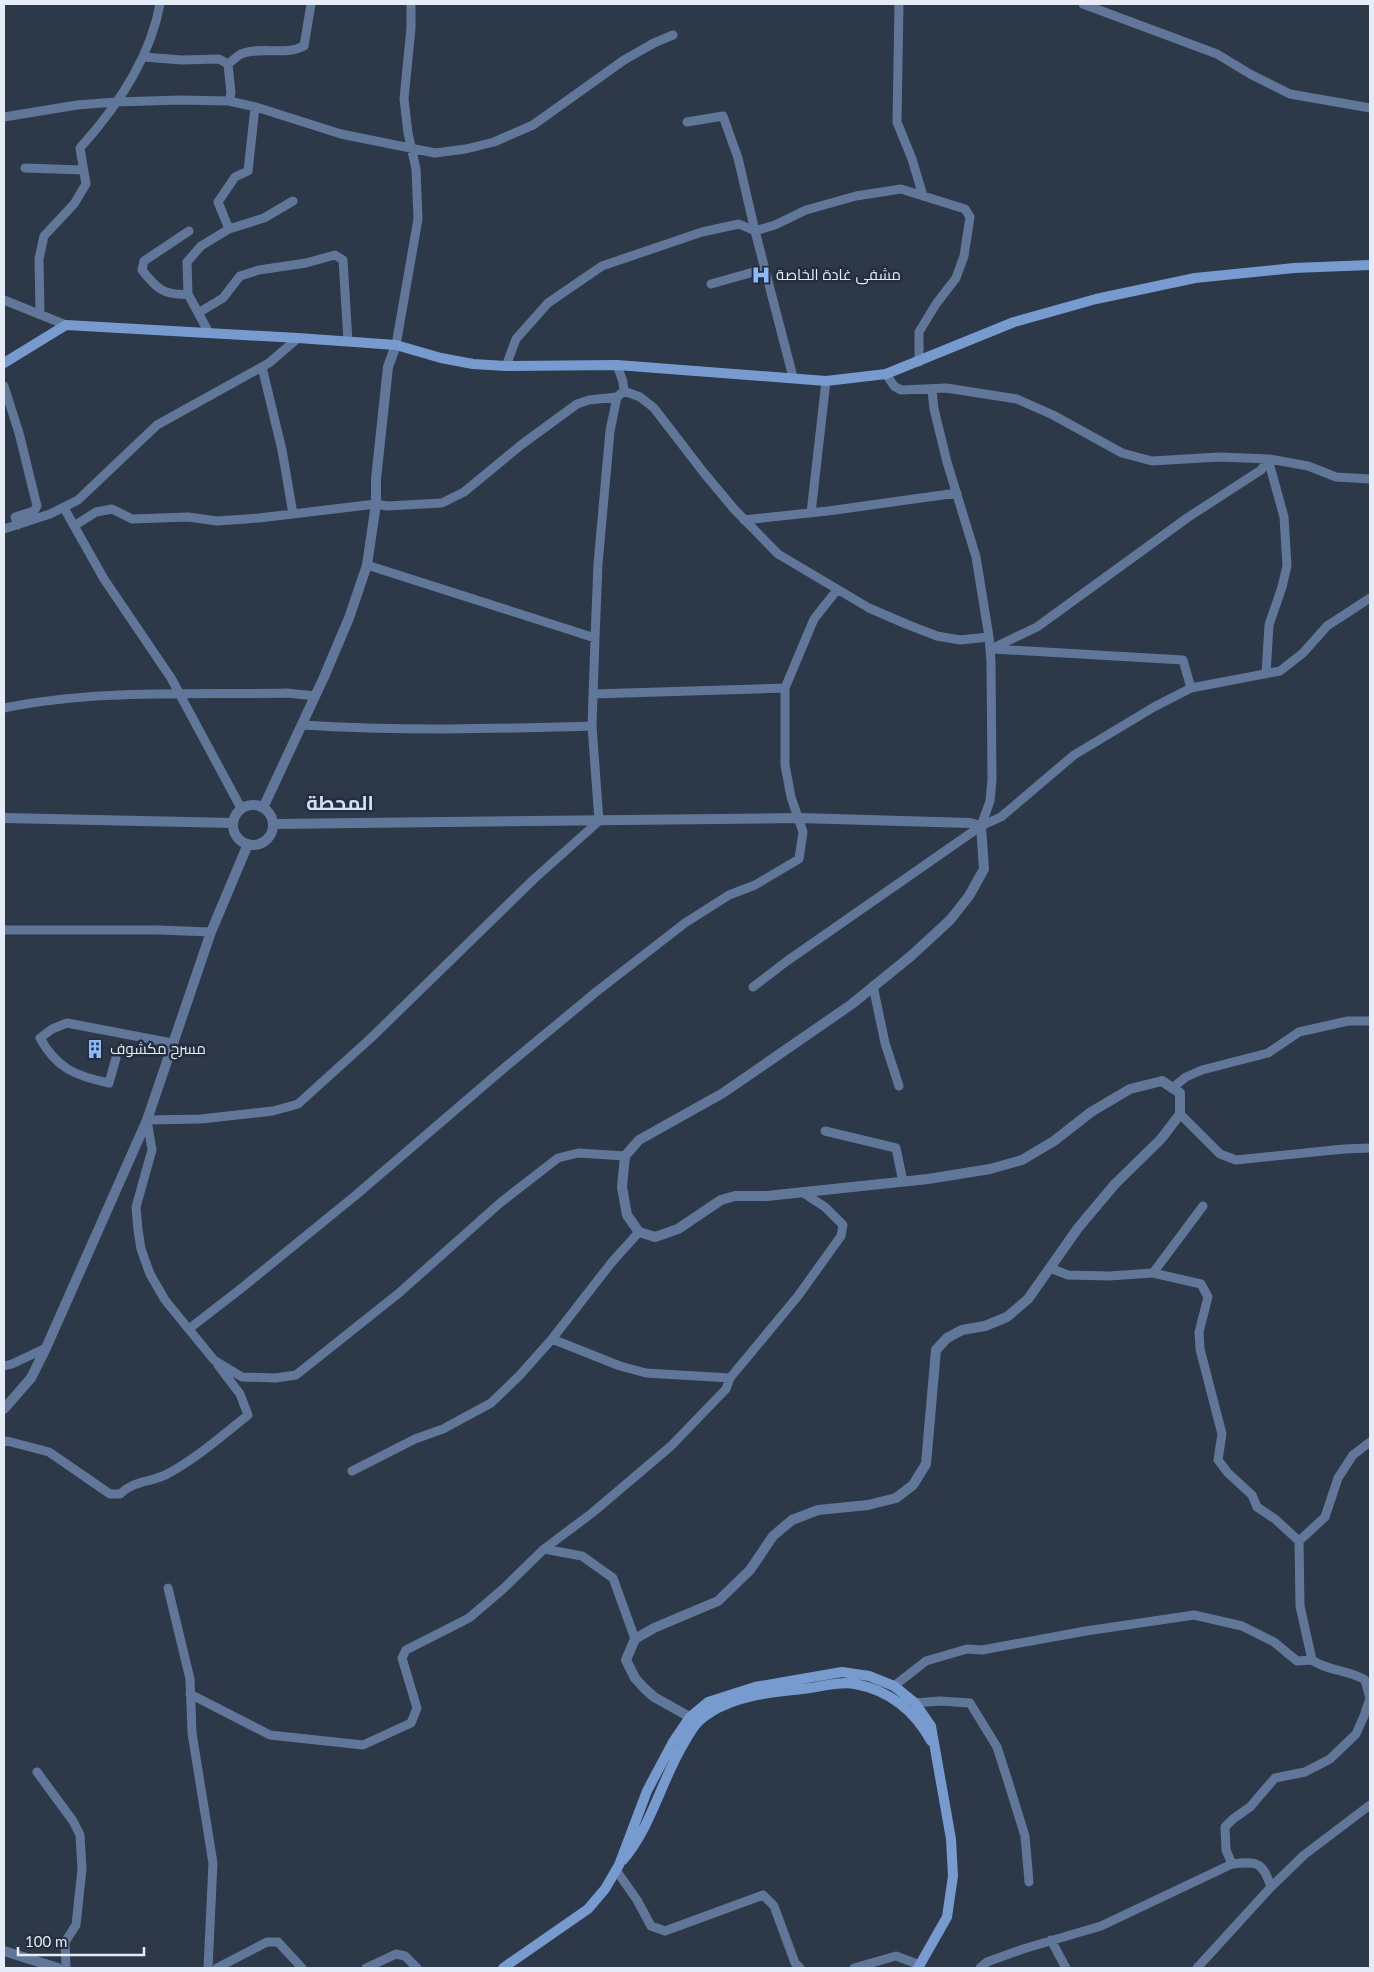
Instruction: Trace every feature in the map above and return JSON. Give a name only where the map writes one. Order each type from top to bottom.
[{"type":"main road","points":[[4,363],[66,325],[396,345],[473,364],[506,366],[617,365],[826,381],[886,374],[1014,322],[1096,299],[1195,278],[1294,268],[1370,265]]},
{"type":"main road","points":[[503,1968],[588,1909],[605,1889],[617,1868],[647,1791],[673,1742],[708,1702],[755,1686],[842,1672],[869,1676],[894,1686],[915,1703],[931,1726],[951,1839],[954,1876],[947,1917],[919,1967]]},
{"type":"main road","points":[[695,1719],[725,1705],[748,1698],[854,1683],[886,1694],[901,1703],[926,1732],[936,1750]]},
{"type":"street","points":[[40,314],[39,259],[44,236],[74,204],[86,184],[80,148],[116,102],[144,57],[153,36],[160,4]]},
{"type":"street","points":[[228,64],[241,54],[273,50],[296,50],[304,46],[311,4]]},
{"type":"street","points":[[263,808],[349,618],[367,565],[376,504],[376,479],[388,367],[396,345],[418,219],[416,169],[404,99],[411,28],[410,4]]},
{"type":"street","points":[[898,4],[897,122],[912,159],[923,196]]},
{"type":"street","points":[[1082,4],[1216,54],[1290,94],[1370,108]]},
{"type":"street","points":[[4,117],[77,105],[116,102],[229,100],[341,134],[436,153],[466,149],[494,142],[533,125],[624,60],[654,43],[673,35]]},
{"type":"street","points":[[144,57],[182,60],[219,59],[228,64]]},
{"type":"street","points":[[228,64],[231,93],[229,100]]},
{"type":"street","points":[[229,229],[218,202],[235,178],[248,171],[256,107]]},
{"type":"street","points":[[687,122],[723,116],[738,158],[764,270],[793,378]]},
{"type":"street","points":[[26,168],[83,170]]},
{"type":"street","points":[[506,366],[516,339],[548,303],[602,266],[702,232],[739,224],[755,231],[775,225],[806,210],[856,196],[901,189],[964,209],[970,217],[964,256],[956,278],[936,304],[919,332],[919,362]]},
{"type":"street","points":[[210,333],[188,294],[187,262],[201,246],[229,229],[264,218],[293,201]]},
{"type":"street","points":[[188,294],[173,295],[161,290],[152,283],[142,270],[144,261],[189,232]]},
{"type":"street","points":[[198,313],[223,298],[240,276],[259,270],[306,263],[335,255],[343,260],[348,342]]},
{"type":"street","points":[[710,284],[764,270]]},
{"type":"street","points":[[4,300],[66,325]]},
{"type":"street","points":[[4,529],[64,508],[78,500],[157,425],[269,363],[298,338]]},
{"type":"street","points":[[599,821],[592,726],[595,638],[598,564],[610,431],[617,397],[624,390],[624,382],[617,365]]},
{"type":"street","points":[[262,367],[282,450],[293,514]]},
{"type":"street","points":[[886,374],[894,386],[901,390],[946,388],[1017,399],[1053,414],[1122,453],[1152,461],[1218,457],[1268,459],[1308,466],[1336,476],[1370,479]]},
{"type":"street","points":[[811,513],[826,381]]},
{"type":"street","points":[[4,386],[19,433],[37,506],[34,511],[15,517],[18,525]]},
{"type":"street","points":[[624,390],[640,397],[654,408],[704,473],[744,520],[778,554],[869,608],[937,636],[960,640],[989,637]]},
{"type":"street","points":[[695,1719],[676,1707],[654,1697],[635,1678],[626,1660],[635,1639],[654,1628],[718,1601],[750,1570],[773,1536],[792,1520],[818,1510],[868,1506],[896,1498],[914,1485],[926,1464],[936,1350],[947,1338],[962,1330],[986,1326],[1007,1317],[1028,1299],[1078,1228],[1115,1184],[1161,1139],[1180,1114],[1180,1093],[1162,1081],[1130,1089],[1091,1112],[1054,1141],[1022,1160],[990,1170],[903,1182],[767,1196],[735,1196],[721,1200],[678,1229],[655,1237],[639,1232],[627,1215],[622,1187],[624,1156],[639,1140],[723,1093],[852,1004],[950,920],[969,896],[984,869],[981,826],[990,801],[992,780],[991,649],[976,557],[945,454],[934,410],[932,390]]},
{"type":"street","points":[[74,526],[96,512],[112,509],[132,519],[188,518],[217,521],[376,504],[387,506],[442,503],[464,492],[521,445],[577,404],[589,400],[617,397]]},
{"type":"street","points":[[991,649],[1037,627],[1187,518],[1261,470],[1268,459]]},
{"type":"street","points":[[1266,674],[1269,625],[1287,566],[1284,517],[1268,459]]},
{"type":"street","points":[[744,520],[957,493]]},
{"type":"street","points":[[64,508],[104,580],[171,678],[241,808]]},
{"type":"street","points":[[367,565],[595,638]]},
{"type":"street","points":[[190,1328],[356,1195],[588,998],[684,923],[729,895],[755,885],[799,859],[803,832],[800,818],[791,797],[786,765],[784,688],[814,619],[837,590]]},
{"type":"street","points":[[753,987],[787,961],[981,826],[1000,817],[1074,755],[1191,688],[1280,672],[1303,653],[1327,626],[1370,598]]},
{"type":"street","points":[[991,649],[1182,660],[1191,688]]},
{"type":"street","points":[[593,694],[784,688]]},
{"type":"street","points":[[4,708],[38,701],[111,696],[287,693],[315,696]]},
{"type":"street","points":[[302,725],[370,729],[455,730],[592,726]]},
{"type":"street","points":[[256,805],[263,808],[268,812],[272,824],[272,831],[268,837],[256,844],[248,844],[236,837],[232,823],[235,814],[241,808],[256,805]]},
{"type":"street","points":[[4,818],[232,823]]},
{"type":"street","points":[[272,824],[800,818],[970,823],[981,826]]},
{"type":"street","points":[[147,1120],[219,1117],[273,1111],[298,1104],[372,1037],[534,879],[599,821]]},
{"type":"street","points":[[4,1409],[31,1378],[46,1348],[147,1120],[211,932],[248,844]]},
{"type":"street","points":[[4,930],[211,932]]},
{"type":"street","points":[[873,986],[884,1043],[899,1086]]},
{"type":"street","points":[[1172,1088],[1186,1076],[1202,1070],[1268,1053],[1299,1032],[1348,1021],[1370,1021]]},
{"type":"street","points":[[116,1058],[109,1083],[83,1078],[59,1064],[40,1038],[52,1029],[67,1023],[172,1043]]},
{"type":"street","points":[[1180,1114],[1220,1154],[1236,1160],[1370,1148]]},
{"type":"street","points":[[4,1442],[7,1441],[50,1452],[110,1494],[120,1494],[129,1486],[168,1474],[213,1444],[248,1415],[240,1394],[190,1328],[165,1300],[150,1274],[141,1249],[136,1206],[152,1150],[147,1120]]},
{"type":"street","points":[[825,1131],[896,1148],[903,1182]]},
{"type":"street","points":[[214,1360],[242,1377],[275,1378],[296,1376],[398,1293],[500,1203],[558,1158],[578,1153],[624,1156]]},
{"type":"street","points":[[190,1694],[270,1735],[363,1745],[412,1723],[417,1708],[402,1658],[406,1650],[469,1618],[503,1589],[544,1549],[592,1513],[671,1446],[726,1389],[730,1378],[798,1296],[841,1236],[843,1225],[825,1206],[802,1192]]},
{"type":"street","points":[[1154,1272],[1203,1206]]},
{"type":"street","points":[[352,1470],[415,1439],[443,1429],[491,1403],[519,1376],[552,1339],[612,1262],[639,1232]]},
{"type":"street","points":[[1050,1268],[1068,1275],[1109,1276],[1154,1272],[1200,1284],[1208,1297],[1199,1332],[1206,1378],[1222,1434],[1218,1460],[1228,1473],[1252,1495],[1257,1507],[1275,1519],[1299,1541]]},
{"type":"street","points":[[552,1339],[620,1366],[646,1372],[730,1378]]},
{"type":"street","points":[[4,1366],[46,1348]]},
{"type":"street","points":[[1312,1660],[1300,1606],[1298,1576],[1299,1541],[1324,1517],[1338,1478],[1353,1455],[1370,1442]]},
{"type":"street","points":[[544,1549],[582,1556],[613,1578],[635,1639]]},
{"type":"street","points":[[168,1588],[190,1679],[192,1734],[213,1863],[208,1968]]},
{"type":"street","points":[[894,1686],[926,1661],[967,1649],[982,1650],[1086,1631],[1194,1615],[1242,1626],[1274,1642],[1297,1661],[1312,1660],[1319,1664],[1354,1673],[1366,1680],[1370,1698],[1356,1734],[1330,1759],[1305,1772],[1275,1778],[1250,1807],[1225,1827],[1226,1850],[1232,1864]]},
{"type":"street","points":[[915,1703],[940,1701],[970,1703],[981,1719],[997,1747],[1025,1836],[1029,1882]]},
{"type":"street","points":[[37,1772],[73,1821],[80,1835],[82,1869],[76,1925],[65,1942],[66,1968]]},
{"type":"street","points":[[1197,1968],[1271,1887],[1304,1855],[1370,1805]]},
{"type":"street","points":[[980,1968],[987,1962],[1051,1940],[1101,1926],[1232,1864],[1251,1862],[1266,1872],[1271,1887]]},
{"type":"street","points":[[617,1868],[638,1900],[651,1926],[665,1931],[763,1895],[774,1906],[795,1963],[800,1968]]},
{"type":"street","points":[[1051,1940],[1066,1968]]},
{"type":"street","points":[[217,1968],[267,1942],[278,1942],[302,1968]]},
{"type":"street","points":[[4,1951],[58,1968]]},
{"type":"street","points":[[366,1968],[396,1954],[404,1956],[417,1968]]},
{"type":"street","points":[[854,1968],[896,1956],[919,1967]]},
{"type":"place","name":"مشفى غادة الخاصة","points":[[761,275]]},
{"type":"place","name":"مسرح مكشوف","points":[[95,1049]]},
{"type":"district","name":"المحطة","points":[[340,803]]}]
